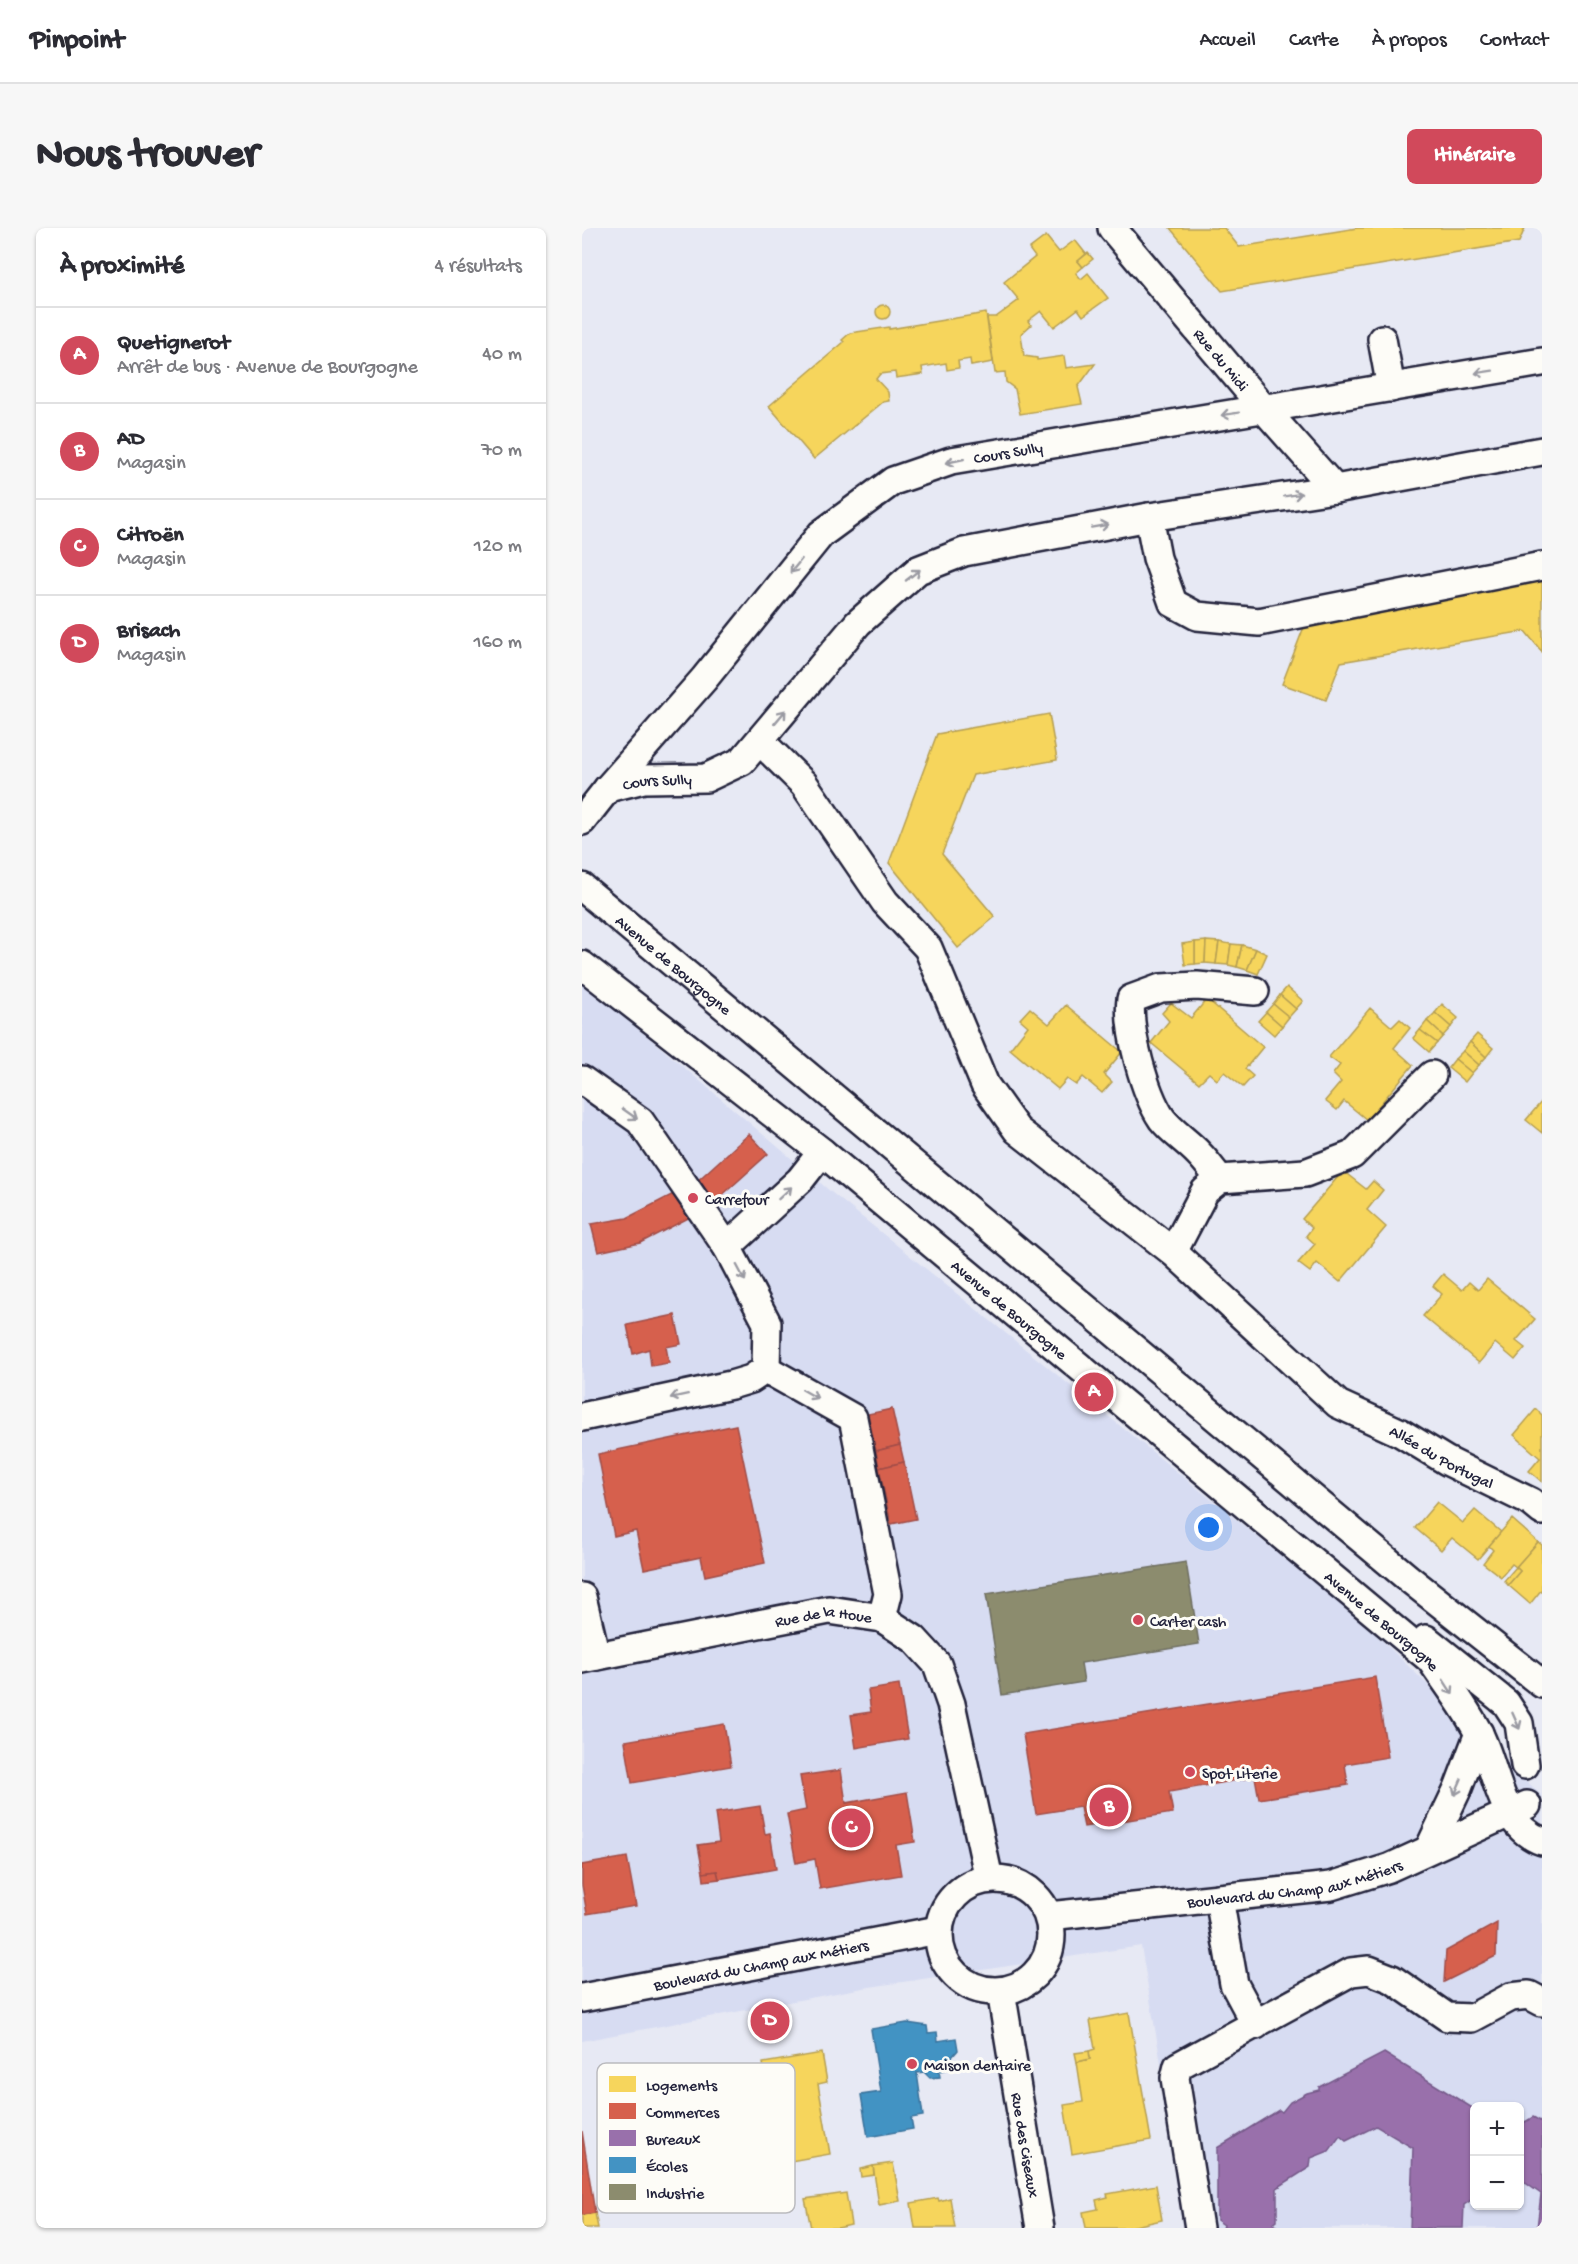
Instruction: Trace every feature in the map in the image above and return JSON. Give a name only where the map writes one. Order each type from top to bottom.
[{"type":"street","name":"Rue du Midi","points":[[1113,228],[1264,409],[1335,489]]},
{"type":"street","points":[[1382,339],[1391,388]]},
{"type":"street","name":"Cours Sully","points":[[582,821],[704,679],[821,534],[893,481],[951,461],[1542,362]]},
{"type":"street","name":"Cours Sully","points":[[608,788],[644,779],[706,778],[742,761],[858,623],[918,570],[964,552],[1149,517],[1335,489],[1542,451]]},
{"type":"street","points":[[1149,517],[1157,558],[1173,603],[1197,616],[1259,622],[1542,566]]},
{"type":"street","name":"Allée du Portugal","points":[[760,741],[804,784],[885,902],[928,948],[985,1085],[1017,1130],[1173,1252],[1338,1404],[1401,1433],[1447,1461],[1531,1502],[1542,1511]]},
{"type":"street","name":"Avenue de Bourgogne","points":[[582,887],[1408,1578],[1542,1684]]},
{"type":"street","name":"Avenue de Bourgogne","points":[[582,907],[1294,1502],[1542,1703]]},
{"type":"street","name":"Avenue de Bourgogne","points":[[582,948],[881,1181],[1406,1623],[1506,1703],[1519,1723],[1525,1765],[1522,1785],[1526,1813],[1522,1828],[1535,1838],[1542,1840]]},
{"type":"street","name":"Avenue de Bourgogne","points":[[582,965],[822,1152],[1431,1660],[1479,1733],[1526,1813]]},
{"type":"street","points":[[1220,1179],[1199,1154],[1163,1120],[1154,1104],[1134,1042],[1130,1011],[1131,999],[1161,988],[1197,986],[1255,990]]},
{"type":"street","points":[[1173,1252],[1205,1191],[1220,1179],[1305,1173],[1352,1155],[1432,1075]]},
{"type":"street","points":[[582,1080],[640,1121],[727,1247],[767,1323],[766,1369]]},
{"type":"street","points":[[727,1247],[800,1180],[822,1152]]},
{"type":"street","points":[[582,1417],[731,1385],[750,1379],[766,1369]]},
{"type":"street","points":[[766,1369],[854,1418],[888,1594],[882,1618]]},
{"type":"street","points":[[582,1597],[589,1658]]},
{"type":"street","name":"Rue de la Houe","points":[[589,1658],[829,1610],[882,1618],[914,1639],[937,1664],[951,1704],[989,1879]]},
{"type":"street","points":[[1429,1850],[1458,1788],[1479,1733]]},
{"type":"street","points":[[1525,1765],[1533,1752],[1542,1744]]},
{"type":"street","name":"Boulevard du Champ aux Métiers","points":[[1049,1916],[1331,1886],[1389,1868],[1429,1850],[1526,1813]]},
{"type":"street","points":[[989,1879],[1008,1880],[1026,1887],[1040,1900],[1049,1916],[1052,1936],[1048,1956],[1037,1973],[1020,1986],[1001,1991],[981,1989],[963,1982],[949,1968],[940,1950],[938,1930],[943,1911],[954,1895],[970,1884],[989,1879]]},
{"type":"street","points":[[1219,1898],[1234,1984],[1256,2025]]},
{"type":"street","name":"Boulevard du Champ aux Métiers","points":[[582,1998],[938,1930]]},
{"type":"street","points":[[1199,2228],[1175,2078],[1178,2066],[1352,1972],[1369,1970],[1392,1979],[1447,2017],[1472,2018],[1511,1997],[1529,1995],[1542,2002]]},
{"type":"street","name":"Rue des Ciseaux","points":[[1001,1991],[1040,2228]]},
{"type":"shaded area","points":[[582,981],[831,1192],[1364,1623],[1542,1796],[1542,2228],[1189,2228],[1141,1946],[863,1988],[582,2041]]},
{"type":"building: Logements","points":[[1170,228],[1224,228],[1239,247],[1357,228],[1525,228],[1519,242],[1222,291]]},
{"type":"building: Logements","points":[[1046,236],[1059,252],[1075,240],[1086,254],[1078,261],[1083,267],[1076,273],[1081,279],[1088,273],[1108,298],[1083,316],[1078,309],[1054,327],[1041,311],[1028,321],[1031,325],[1021,334],[1024,356],[1037,358],[1037,360],[1064,356],[1066,368],[1095,364],[1078,387],[1082,404],[1020,414],[1015,389],[1006,382],[1005,372],[995,373],[987,317],[996,317],[1019,300],[1004,282],[1035,257],[1029,249]]},
{"type":"building: Logements","points":[[1088,253],[1093,259],[1083,267],[1078,261]]},
{"type":"building: Logements","points":[[883,305],[888,307],[890,312],[888,317],[883,319],[878,317],[876,312],[878,307]]},
{"type":"building: Logements","points":[[986,313],[993,362],[971,366],[970,359],[958,361],[959,368],[947,370],[946,363],[922,367],[923,374],[896,378],[895,372],[880,374],[876,379],[888,392],[889,401],[883,402],[814,459],[769,406],[844,342],[842,340],[850,333]]},
{"type":"building: Logements","points":[[1542,580],[1542,652],[1525,631],[1341,662],[1326,700],[1282,684],[1307,619]]},
{"type":"building: Logements","points":[[1049,714],[1057,760],[973,775],[942,854],[995,917],[958,948],[889,863],[937,734]]},
{"type":"building: Logements","points":[[1206,941],[1205,963],[1195,964],[1195,942]]},
{"type":"building: Logements","points":[[1206,941],[1219,942],[1216,964],[1205,963]]},
{"type":"building: Logements","points":[[1195,942],[1195,964],[1185,965],[1182,944]]},
{"type":"building: Logements","points":[[1219,942],[1231,944],[1228,965],[1216,964]]},
{"type":"building: Logements","points":[[1231,944],[1242,945],[1237,967],[1228,965]]},
{"type":"building: Logements","points":[[1242,945],[1256,949],[1247,970],[1237,967]]},
{"type":"building: Logements","points":[[1256,949],[1267,954],[1258,974],[1247,970]]},
{"type":"building: Logements","points":[[1287,987],[1303,1001],[1296,1009],[1280,995]]},
{"type":"building: Logements","points":[[1280,995],[1296,1009],[1289,1017],[1273,1004]]},
{"type":"building: Logements","points":[[1207,999],[1263,1047],[1245,1069],[1253,1076],[1243,1087],[1224,1072],[1217,1080],[1209,1073],[1199,1083],[1151,1043],[1169,1021],[1162,1013],[1171,1003],[1191,1018]]},
{"type":"building: Logements","points":[[1273,1004],[1289,1017],[1282,1026],[1266,1012]]},
{"type":"building: Logements","points":[[1442,1004],[1458,1018],[1451,1027],[1435,1013]]},
{"type":"building: Logements","points":[[1066,1005],[1122,1052],[1104,1074],[1112,1082],[1102,1093],[1083,1077],[1076,1085],[1067,1079],[1058,1089],[1010,1049],[1028,1026],[1020,1019],[1030,1008],[1049,1024]]},
{"type":"building: Logements","points":[[1370,1008],[1392,1027],[1400,1019],[1410,1028],[1394,1048],[1413,1065],[1367,1120],[1344,1101],[1337,1110],[1325,1101],[1341,1082],[1333,1074],[1340,1065],[1329,1057]]},
{"type":"building: Logements","points":[[1266,1012],[1282,1026],[1274,1035],[1258,1021]]},
{"type":"building: Logements","points":[[1435,1013],[1451,1027],[1443,1036],[1427,1021]]},
{"type":"building: Logements","points":[[1427,1021],[1443,1036],[1437,1043],[1420,1030]]},
{"type":"building: Logements","points":[[1420,1030],[1437,1043],[1429,1052],[1413,1038]]},
{"type":"building: Logements","points":[[1477,1034],[1493,1048],[1486,1057],[1470,1042]]},
{"type":"building: Logements","points":[[1470,1042],[1486,1057],[1479,1065],[1463,1051]]},
{"type":"building: Logements","points":[[1463,1051],[1479,1065],[1472,1073],[1455,1059]]},
{"type":"building: Logements","points":[[1455,1059],[1472,1073],[1465,1082],[1448,1068]]},
{"type":"building: Logements","points":[[1542,1101],[1542,1133],[1526,1120]]},
{"type":"building: Logements","points":[[1343,1171],[1366,1189],[1373,1181],[1383,1190],[1367,1210],[1386,1227],[1340,1282],[1317,1263],[1310,1272],[1298,1263],[1315,1244],[1306,1236],[1312,1228],[1302,1219]]},
{"type":"building: Logements","points":[[1443,1274],[1462,1290],[1469,1282],[1478,1290],[1487,1279],[1535,1319],[1516,1341],[1525,1348],[1515,1360],[1495,1343],[1479,1363],[1423,1316],[1442,1294],[1433,1286]]},
{"type":"building: Logements","points":[[1536,1409],[1542,1415],[1542,1482],[1529,1471],[1540,1458],[1514,1435]]},
{"type":"building: Logements","points":[[1437,1502],[1463,1523],[1475,1510],[1501,1532],[1478,1559],[1452,1538],[1441,1550],[1415,1528]]},
{"type":"building: Logements","points":[[1512,1519],[1538,1542],[1516,1567],[1512,1564],[1501,1577],[1483,1563],[1493,1550],[1489,1546]]},
{"type":"building: Logements","points":[[1538,1542],[1542,1545],[1542,1589],[1530,1604],[1508,1585],[1520,1571],[1516,1567]]},
{"type":"building: Logements","points":[[1516,1567],[1520,1571],[1508,1585],[1504,1581]]},
{"type":"building: Logements","points":[[1129,2013],[1151,2140],[1072,2154],[1064,2105],[1083,2102],[1077,2062],[1090,2059],[1089,2051],[1095,2049],[1090,2020]]},
{"type":"building: Logements","points":[[1089,2051],[1090,2059],[1077,2062],[1075,2053]]},
{"type":"building: Logements","points":[[822,2053],[827,2082],[818,2084],[830,2154],[795,2160],[795,2063],[763,2063]]},
{"type":"building: Logements","points":[[893,2163],[900,2201],[879,2205],[873,2166]]},
{"type":"building: Logements","points":[[873,2166],[874,2175],[861,2177],[860,2169]]},
{"type":"building: Logements","points":[[1156,2185],[1162,2220],[1126,2228],[1086,2228],[1083,2212],[1098,2209],[1096,2200],[1108,2197],[1107,2194]]},
{"type":"building: Logements","points":[[846,2193],[851,2225],[838,2228],[811,2228],[805,2199]]},
{"type":"building: Logements","points":[[938,2198],[939,2201],[950,2198],[955,2228],[915,2228],[911,2203]]},
{"type":"building: Logements","points":[[595,2213],[598,2228],[582,2228],[582,2215]]},
{"type":"building: Commerces","name":"Carrefour","points":[[749,1134],[768,1154],[708,1208],[640,1243],[598,1252],[591,1224],[627,1218],[695,1183]]},
{"type":"building: Commerces","points":[[675,1315],[681,1344],[666,1347],[669,1363],[651,1366],[649,1349],[633,1354],[627,1325]]},
{"type":"building: Commerces","points":[[892,1409],[900,1445],[876,1451],[868,1414]]},
{"type":"building: Commerces","points":[[736,1425],[765,1563],[705,1576],[701,1557],[644,1569],[636,1531],[614,1536],[598,1454]]},
{"type":"building: Commerces","points":[[900,1445],[904,1462],[879,1468],[876,1451]]},
{"type":"building: Commerces","points":[[904,1462],[916,1519],[891,1524],[879,1468]]},
{"type":"building: Commerces","points":[[1375,1677],[1388,1757],[1345,1764],[1348,1785],[1259,1799],[1255,1777],[1169,1792],[1173,1813],[1084,1827],[1080,1807],[1036,1814],[1023,1734]]},
{"type":"building: Commerces","points":[[899,1685],[908,1739],[856,1748],[851,1715],[871,1712],[868,1690]]},
{"type":"building: Commerces","points":[[724,1724],[731,1766],[632,1783],[625,1741]]},
{"type":"building: Commerces","points":[[841,1770],[846,1803],[907,1792],[915,1842],[896,1845],[901,1875],[820,1889],[815,1859],[796,1863],[787,1814],[806,1810],[800,1776]]},
{"type":"building: Commerces","points":[[760,1806],[765,1834],[770,1833],[776,1869],[719,1879],[717,1871],[703,1873],[698,1845],[719,1842],[715,1813]]},
{"type":"building: Commerces","points":[[627,1857],[636,1906],[587,1914],[582,1885],[582,1865]]},
{"type":"building: Commerces","points":[[717,1871],[719,1879],[704,1881],[703,1873]]},
{"type":"building: Commerces","points":[[1497,1923],[1496,1956],[1444,1982],[1446,1951]]},
{"type":"building: Commerces","points":[[582,2131],[595,2213],[582,2215]]},
{"type":"building: Bureaux","points":[[1384,2053],[1470,2107],[1470,2201],[1464,2205],[1463,2228],[1410,2228],[1413,2148],[1376,2126],[1346,2141],[1340,2136],[1329,2151],[1311,2158],[1310,2167],[1277,2188],[1277,2220],[1273,2223],[1278,2228],[1223,2228],[1224,2225],[1217,2220],[1217,2148],[1279,2110],[1282,2112],[1290,2102],[1307,2093],[1319,2090],[1319,2087]]},
{"type":"building: Bureaux","points":[[1533,2117],[1542,2122],[1542,2228],[1537,2228],[1541,2194],[1524,2182],[1525,2122]]},
{"type":"building: Écoles","points":[[907,2023],[927,2026],[928,2033],[937,2032],[938,2041],[956,2038],[958,2050],[952,2057],[954,2068],[939,2071],[940,2077],[930,2078],[924,2072],[917,2073],[923,2116],[911,2118],[913,2129],[868,2137],[861,2095],[881,2092],[871,2029]]},
{"type":"building: Industrie","points":[[1186,1562],[1199,1644],[1081,1663],[1084,1682],[1002,1695],[986,1594]]},
{"type":"place","name":"Carrefour","points":[[693,1198]]},
{"type":"place","name":"Quetignerot","points":[[1094,1392]]},
{"type":"place","name":"Carter cash","points":[[1138,1620]]},
{"type":"place","name":"Spot Literie","points":[[1190,1772]]},
{"type":"place","name":"AD","points":[[1109,1807]]},
{"type":"place","name":"Citroën","points":[[851,1828]]},
{"type":"place","name":"Brisach","points":[[770,2021]]},
{"type":"place","name":"Maison dentaire","points":[[912,2064]]}]
